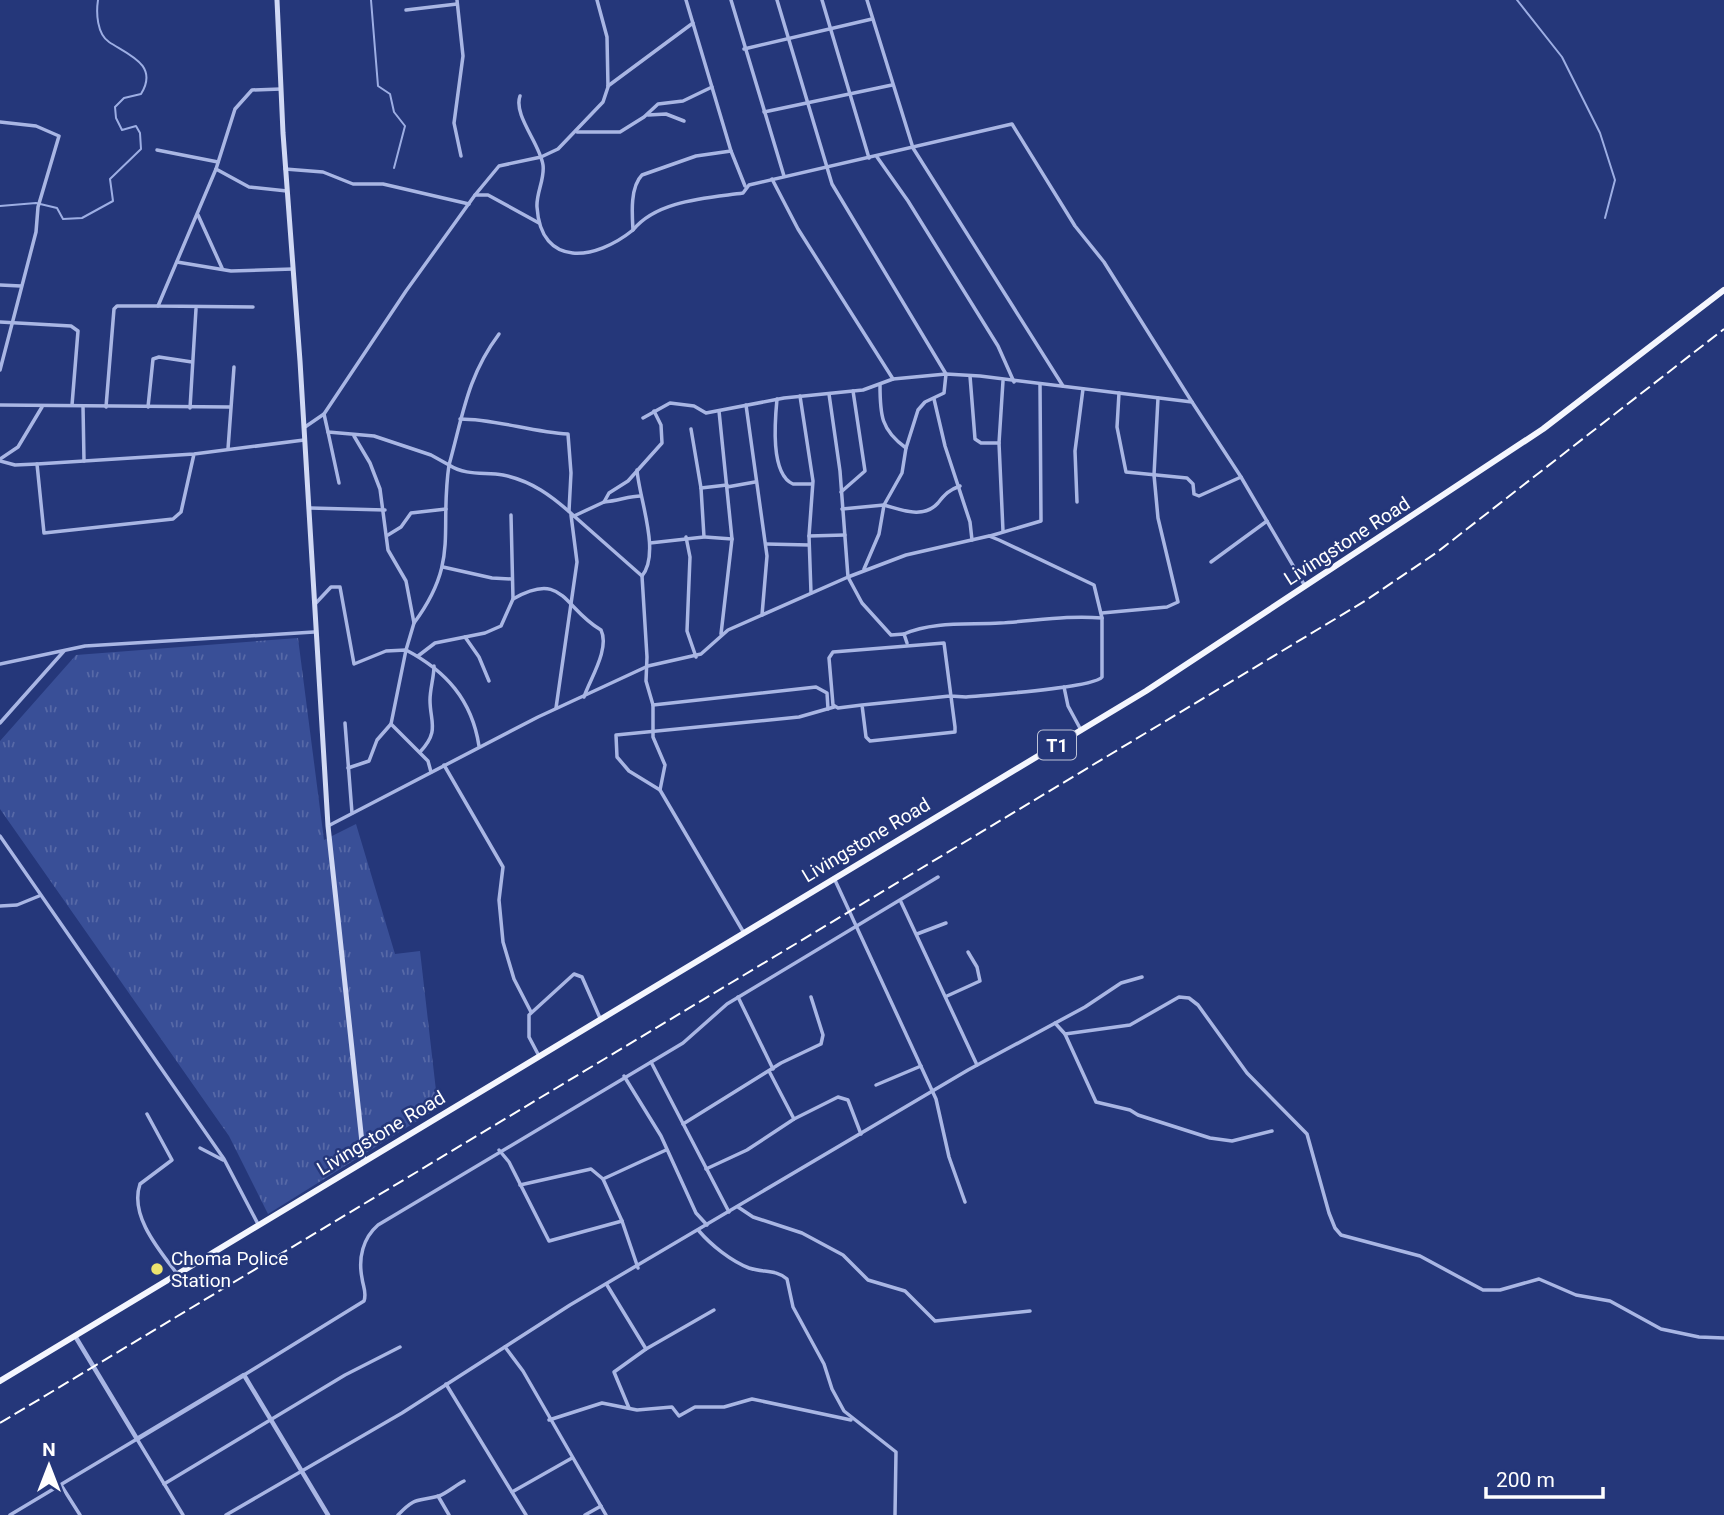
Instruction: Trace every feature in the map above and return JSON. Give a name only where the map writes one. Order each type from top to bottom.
[{"type":"highway","name":"Livingstone Road","points":[[0,1381],[1081,730],[1543,429],[1724,290]]},
{"type":"main road","points":[[277,0],[285,169],[328,826],[364,1161]]},
{"type":"street","points":[[304,428],[324,414],[475,195],[499,166],[541,157],[558,149],[603,102],[608,86],[607,37],[597,0]]},
{"type":"street","points":[[520,96],[521,118],[533,135],[536,152],[544,166],[538,191],[538,223],[550,244],[574,255],[598,251],[654,214],[707,196],[743,193],[745,186],[731,151],[687,0]]},
{"type":"street","points":[[731,0],[784,176]]},
{"type":"street","points":[[777,0],[825,167],[838,195],[946,374],[945,391],[925,402],[918,411],[906,448],[902,473],[884,505],[882,527],[863,571]]},
{"type":"street","points":[[822,0],[869,158]]},
{"type":"street","points":[[867,0],[913,148],[1063,386]]},
{"type":"street","points":[[406,9],[457,2],[463,56],[454,123],[461,156]]},
{"type":"street","points":[[744,49],[873,19]]},
{"type":"street","points":[[608,86],[693,23]]},
{"type":"street","points":[[764,112],[892,85]]},
{"type":"street","points":[[576,132],[621,132],[658,104],[683,101],[712,87]]},
{"type":"street","points":[[158,306],[216,169],[235,109],[247,93],[281,89]]},
{"type":"street","points":[[646,115],[666,114],[684,121]]},
{"type":"street","points":[[0,121],[36,126],[59,136],[38,207],[36,232],[0,370]]},
{"type":"street","points":[[745,186],[1012,124],[1075,226],[1104,262],[1241,477],[1305,586]]},
{"type":"street","points":[[157,150],[218,162]]},
{"type":"street","points":[[633,230],[635,193],[637,181],[642,175],[696,156],[731,151]]},
{"type":"street","points":[[877,156],[998,346],[1014,382]]},
{"type":"street","points":[[216,169],[249,187],[287,191]]},
{"type":"street","points":[[285,169],[323,172],[352,184],[383,184],[469,204]]},
{"type":"street","points":[[772,179],[798,229],[893,379]]},
{"type":"street","points":[[475,195],[488,195],[538,223]]},
{"type":"street","points":[[197,213],[222,269]]},
{"type":"street","points":[[177,262],[222,269],[293,269]]},
{"type":"street","points":[[0,285],[21,286]]},
{"type":"street","points":[[106,407],[114,309],[117,306],[195,309],[253,307]]},
{"type":"street","points":[[190,408],[195,309]]},
{"type":"street","points":[[0,322],[71,326],[78,331],[72,405]]},
{"type":"street","points":[[348,768],[369,761],[377,740],[390,724],[414,623],[431,600],[443,567],[450,465],[460,419],[474,374],[499,334]]},
{"type":"street","points":[[148,407],[153,359],[159,357],[192,362]]},
{"type":"street","points":[[229,449],[234,367]]},
{"type":"street","points":[[643,418],[670,403],[694,406],[704,413],[777,399],[853,391],[893,379],[946,374],[1192,402]]},
{"type":"street","points":[[970,376],[975,439],[981,443],[999,443]]},
{"type":"street","points":[[1003,381],[999,443],[1003,531]]},
{"type":"street","points":[[328,826],[556,709],[648,666],[696,657],[721,634],[848,577],[906,555],[1041,521],[1040,384]]},
{"type":"street","points":[[880,385],[881,409],[886,431],[906,448]]},
{"type":"street","points":[[1077,502],[1075,452],[1083,389]]},
{"type":"street","points":[[841,492],[865,471],[853,391]]},
{"type":"street","points":[[1119,393],[1117,426],[1124,471],[1187,478],[1193,484],[1194,494],[1199,496],[1241,477]]},
{"type":"street","points":[[828,394],[841,492],[848,577],[862,603],[884,631],[891,635],[904,634],[923,627],[974,622],[1003,623],[1068,615],[1102,616],[1167,607],[1178,602],[1158,517],[1154,475],[1158,397]]},
{"type":"street","points":[[800,396],[812,484],[809,536],[811,593]]},
{"type":"street","points":[[777,399],[775,435],[780,472],[790,484],[812,484]]},
{"type":"street","points":[[934,399],[948,456],[960,486],[972,540]]},
{"type":"street","points":[[0,405],[230,407]]},
{"type":"street","points":[[746,405],[766,544],[767,570],[762,615]]},
{"type":"street","points":[[83,406],[83,461]]},
{"type":"street","points":[[0,460],[18,447],[42,407]]},
{"type":"street","points":[[604,502],[609,493],[637,470],[662,441],[661,425],[654,411]]},
{"type":"street","points":[[719,411],[732,539],[721,634]]},
{"type":"street","points":[[324,414],[339,483]]},
{"type":"street","points":[[460,419],[484,420],[524,430],[568,434],[571,513],[577,562],[556,709]]},
{"type":"street","points":[[691,429],[701,488],[704,537]]},
{"type":"street","points":[[328,432],[374,436],[430,455],[465,472],[500,475],[531,483],[571,513],[642,576]]},
{"type":"street","points":[[354,436],[372,467],[385,510],[390,555],[406,581],[414,623]]},
{"type":"street","points":[[0,460],[15,465],[194,454],[304,440]]},
{"type":"street","points":[[37,464],[43,529],[47,535],[173,519],[181,512],[194,454]]},
{"type":"street","points":[[637,470],[650,543],[647,570],[642,576],[648,666],[646,681],[653,705],[652,733],[665,765],[660,790]]},
{"type":"street","points":[[701,488],[755,482]]},
{"type":"street","points":[[842,509],[884,505],[904,512],[923,510],[935,505],[947,492],[960,486]]},
{"type":"street","points":[[571,513],[604,502],[641,496]]},
{"type":"street","points":[[308,508],[385,510]]},
{"type":"street","points":[[387,536],[401,527],[411,513],[446,509]]},
{"type":"street","points":[[418,656],[435,643],[497,629],[513,599],[511,515]]},
{"type":"street","points":[[1211,562],[1267,522]]},
{"type":"street","points":[[809,536],[845,535]]},
{"type":"street","points":[[744,933],[660,790],[629,772],[617,757],[616,736],[799,717],[834,707],[950,696],[966,697],[1095,683],[1102,677],[1102,616],[1094,585],[989,536]]},
{"type":"street","points":[[650,543],[686,537],[732,539]]},
{"type":"street","points":[[686,537],[690,557],[687,631],[696,657]]},
{"type":"street","points":[[766,544],[809,545]]},
{"type":"street","points":[[443,567],[492,578],[511,579]]},
{"type":"street","points":[[513,599],[542,586],[552,589],[570,602],[582,617],[601,630],[604,637],[596,668],[584,697]]},
{"type":"street","points":[[313,606],[331,587],[340,587],[355,664],[386,652],[406,650],[446,675],[466,704],[479,747]]},
{"type":"street","points":[[0,664],[64,650],[113,644],[314,632]]},
{"type":"street","points":[[904,634],[908,644]]},
{"type":"street","points":[[464,637],[479,657],[489,681]]},
{"type":"street","points":[[834,707],[831,654],[908,644],[944,643],[955,730],[950,735],[870,741],[866,737],[862,705]]},
{"type":"street","points":[[0,723],[64,650]]},
{"type":"street","points":[[420,752],[427,742],[435,719],[430,700],[434,666]]},
{"type":"street","points":[[653,705],[816,687],[825,690],[828,709]]},
{"type":"street","points":[[1064,687],[1068,706],[1081,730]]},
{"type":"street","points":[[345,723],[352,813]]},
{"type":"street","points":[[390,724],[428,761],[431,772]]},
{"type":"street","points":[[444,765],[503,867],[499,900],[503,942],[514,979],[531,1012]]},
{"type":"street","points":[[0,836],[225,1161],[259,1226]]},
{"type":"street","points":[[10,1515],[364,1301],[366,1294],[361,1277],[362,1251],[367,1234],[499,1150],[682,1043],[738,997],[901,902],[938,877]]},
{"type":"street","points":[[834,878],[933,1092],[959,1191],[965,1202]]},
{"type":"street","points":[[0,906],[17,905],[39,896]]},
{"type":"street","points":[[901,902],[977,1065]]},
{"type":"street","points":[[917,934],[946,923]]},
{"type":"street","points":[[947,996],[980,981],[977,967],[968,952]]},
{"type":"street","points":[[539,1056],[529,1037],[528,1020],[531,1012],[577,974],[582,978],[600,1018]]},
{"type":"street","points":[[226,1515],[977,1065],[1055,1023],[1121,983],[1142,977]]},
{"type":"street","points":[[738,997],[794,1119]]},
{"type":"street","points":[[683,1124],[771,1070],[823,1042],[811,997]]},
{"type":"street","points":[[1065,1034],[1130,1024],[1178,997],[1189,998],[1198,1005],[1247,1073],[1307,1134],[1329,1213],[1341,1235],[1420,1256],[1483,1290],[1500,1290],[1539,1279],[1576,1296],[1610,1301],[1661,1329],[1699,1337],[1724,1338]]},
{"type":"street","points":[[1055,1023],[1065,1034],[1086,1075],[1096,1102],[1130,1110],[1210,1138],[1239,1140],[1272,1131]]},
{"type":"street","points":[[650,1061],[729,1212]]},
{"type":"street","points":[[876,1085],[921,1066]]},
{"type":"street","points":[[624,1076],[666,1150],[696,1213],[707,1225]]},
{"type":"street","points":[[706,1169],[747,1150],[794,1119],[834,1098],[844,1097],[848,1100],[861,1134]]},
{"type":"street","points":[[146,1114],[172,1160],[140,1184],[138,1205],[147,1229],[178,1275]]},
{"type":"street","points":[[200,1148],[225,1161]]},
{"type":"street","points":[[499,1150],[509,1162],[549,1241],[622,1221]]},
{"type":"street","points":[[603,1179],[666,1150]]},
{"type":"street","points":[[520,1185],[591,1169],[603,1179],[622,1221],[638,1268]]},
{"type":"street","points":[[738,1207],[753,1217],[802,1233],[843,1255],[868,1280],[905,1291],[935,1321],[1030,1311]]},
{"type":"street","points":[[698,1230],[736,1261],[751,1269],[776,1272],[787,1279],[793,1307],[824,1364],[832,1389],[853,1420],[896,1452],[895,1515]]},
{"type":"street","points":[[607,1285],[646,1349]]},
{"type":"street","points":[[629,1409],[614,1372],[646,1349],[714,1310]]},
{"type":"street","points":[[75,1336],[183,1515]]},
{"type":"street","points":[[164,1484],[400,1347]]},
{"type":"street","points":[[505,1347],[523,1371],[606,1515]]},
{"type":"street","points":[[244,1375],[328,1515]]},
{"type":"street","points":[[446,1384],[526,1515]]},
{"type":"street","points":[[549,1420],[602,1402],[629,1409],[672,1407],[679,1416],[695,1407],[724,1407],[752,1399],[816,1415],[853,1420]]},
{"type":"street","points":[[512,1492],[572,1458]]},
{"type":"street","points":[[398,1515],[423,1496],[438,1496],[464,1481]]},
{"type":"street","points":[[61,1485],[79,1515]]},
{"type":"street","points":[[438,1496],[449,1515]]},
{"type":"street","points":[[585,1515],[601,1506]]},
{"type":"green space","points":[[298,638],[324,840],[356,824],[395,954],[420,951],[438,1108],[268,1214],[229,1136],[0,809],[0,741],[76,655]]},
{"type":"waterway","points":[[0,206],[36,203],[57,208],[63,219],[82,218],[113,201],[110,179],[141,149],[140,133],[136,126],[122,130],[116,118],[115,107],[124,98],[141,94],[146,84],[144,68],[102,34],[97,17],[98,0]]},
{"type":"waterway","points":[[371,0],[378,86],[390,94],[394,112],[405,126],[394,168]]},
{"type":"waterway","points":[[1517,0],[1562,57],[1600,133],[1615,180],[1605,218]]},
{"type":"railway","points":[[0,1423],[1365,601],[1436,553],[1724,329]]},
{"type":"place","name":"Choma Police Station","points":[[157,1269]]}]
